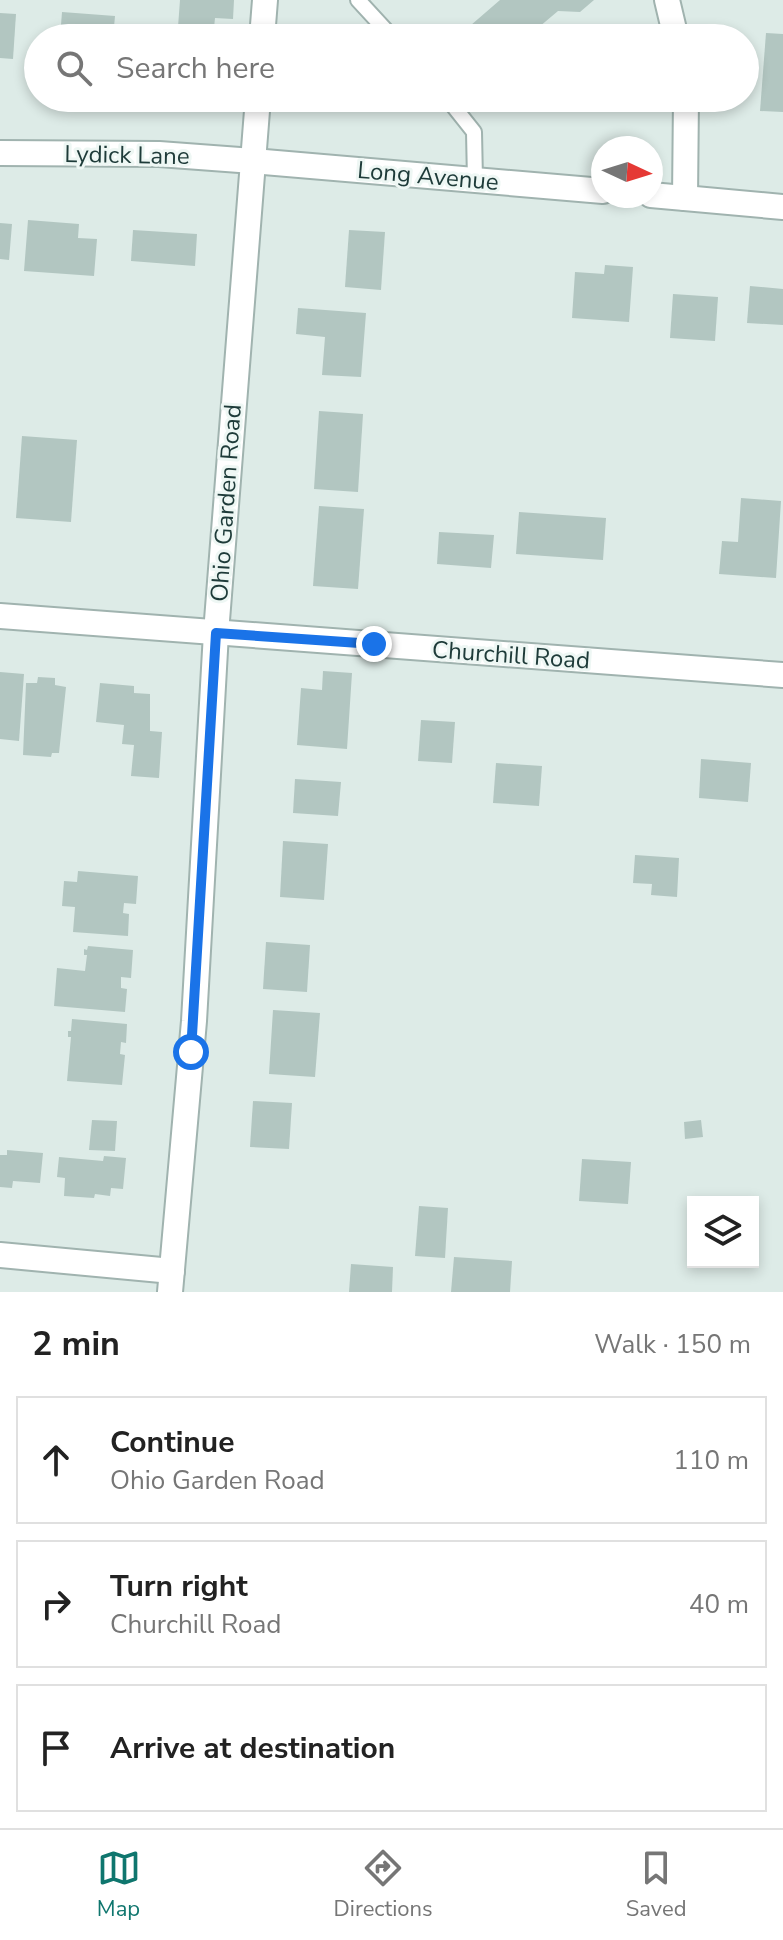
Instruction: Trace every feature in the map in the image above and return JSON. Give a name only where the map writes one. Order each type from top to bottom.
[{"type":"street","points":[[263,24],[265,0]]},
{"type":"street","points":[[667,0],[673,24]]},
{"type":"street","name":"Ohio Garden Road","points":[[171,1281],[194,1021],[216,633],[257,112]]},
{"type":"street","points":[[685,198],[686,112]]},
{"type":"street","name":"Lydick Lane","points":[[0,153],[159,154],[253,161]]},
{"type":"street","name":"Long Avenue","points":[[253,161],[591,190]]},
{"type":"street","points":[[663,196],[783,207]]},
{"type":"street","name":"Churchill Road","points":[[0,616],[783,675]]},
{"type":"street","points":[[0,1255],[171,1281]]},
{"type":"lane","points":[[358,0],[380,24]]},
{"type":"lane","points":[[458,112],[474,132],[475,180]]},
{"type":"building","points":[[180,0],[234,0],[233,19],[215,18],[214,24],[178,24]]},
{"type":"building","points":[[500,0],[594,0],[580,12],[558,11],[543,24],[472,24]]},
{"type":"building","points":[[62,12],[115,16],[114,24],[61,24]]},
{"type":"building","points":[[0,13],[16,14],[13,59],[0,58]]},
{"type":"building","points":[[766,33],[783,34],[783,112],[760,111]]},
{"type":"building","points":[[28,220],[79,224],[78,238],[97,239],[94,276],[24,271]]},
{"type":"building","points":[[0,223],[12,224],[9,260],[0,259]]},
{"type":"building","points":[[133,230],[197,234],[195,266],[131,261]]},
{"type":"building","points":[[349,230],[385,232],[381,290],[345,287]]},
{"type":"building","points":[[605,265],[633,267],[629,322],[572,318],[575,272],[604,274]]},
{"type":"building","points":[[750,286],[783,289],[783,325],[747,323]]},
{"type":"building","points":[[673,294],[718,297],[715,341],[670,338]]},
{"type":"building","points":[[298,308],[366,313],[361,377],[322,375],[325,337],[296,334]]},
{"type":"building","points":[[319,411],[363,414],[358,492],[314,489]]},
{"type":"building","points":[[22,436],[77,440],[71,522],[16,518]]},
{"type":"building","points":[[741,498],[781,501],[776,578],[719,574],[722,541],[738,542]]},
{"type":"building","points":[[319,506],[364,509],[358,589],[313,586]]},
{"type":"building","points":[[519,512],[606,518],[603,560],[516,554]]},
{"type":"building","points":[[439,532],[494,535],[491,568],[437,564]]},
{"type":"building","points":[[323,671],[352,673],[347,749],[297,745],[301,688],[322,690]]},
{"type":"building","points":[[0,672],[24,674],[19,741],[0,739]]},
{"type":"building","points":[[38,677],[55,678],[55,685],[66,687],[59,753],[52,753],[51,757],[23,755],[26,683],[37,683]]},
{"type":"building","points":[[100,683],[134,686],[134,693],[150,694],[150,731],[162,732],[159,778],[131,776],[134,745],[122,744],[124,725],[96,722]]},
{"type":"building","points":[[421,720],[455,722],[452,763],[418,761]]},
{"type":"building","points":[[701,759],[751,763],[748,802],[699,798]]},
{"type":"building","points":[[496,763],[542,766],[539,806],[493,803]]},
{"type":"building","points":[[295,779],[341,782],[338,816],[293,813]]},
{"type":"building","points":[[283,841],[328,844],[324,900],[280,897]]},
{"type":"building","points":[[635,855],[679,858],[677,897],[651,895],[652,884],[633,883]]},
{"type":"building","points":[[78,871],[138,876],[136,904],[124,903],[123,913],[129,914],[128,936],[73,932],[75,907],[62,906],[64,881],[77,882]]},
{"type":"building","points":[[266,942],[310,945],[307,992],[263,989]]},
{"type":"building","points":[[88,946],[133,950],[131,978],[121,977],[121,988],[127,989],[125,1012],[54,1006],[57,968],[85,971],[87,955],[84,955],[84,949],[87,950]]},
{"type":"building","points":[[273,1010],[320,1013],[315,1077],[269,1074]]},
{"type":"building","points":[[72,1019],[127,1024],[126,1043],[121,1042],[120,1054],[125,1055],[122,1085],[67,1081],[71,1037],[68,1037],[68,1031],[71,1031]]},
{"type":"building","points":[[253,1101],[292,1103],[289,1149],[250,1147]]},
{"type":"building","points":[[92,1120],[117,1121],[115,1151],[89,1150]]},
{"type":"building","points":[[701,1120],[703,1137],[685,1139],[684,1122]]},
{"type":"building","points":[[7,1150],[43,1153],[40,1183],[13,1181],[12,1188],[0,1187],[0,1155],[7,1155]]},
{"type":"building","points":[[104,1156],[126,1158],[123,1189],[111,1188],[110,1196],[95,1194],[94,1198],[64,1196],[65,1178],[57,1177],[59,1157],[103,1161]]},
{"type":"building","points":[[582,1159],[631,1162],[628,1204],[579,1201]]},
{"type":"building","points":[[419,1206],[448,1208],[445,1258],[415,1256]]},
{"type":"building","points":[[454,1257],[512,1261],[510,1292],[451,1292]]},
{"type":"building","points":[[351,1264],[393,1267],[392,1292],[349,1292]]},
{"type":"route","points":[[191,1052],[216,633],[374,644]]}]
